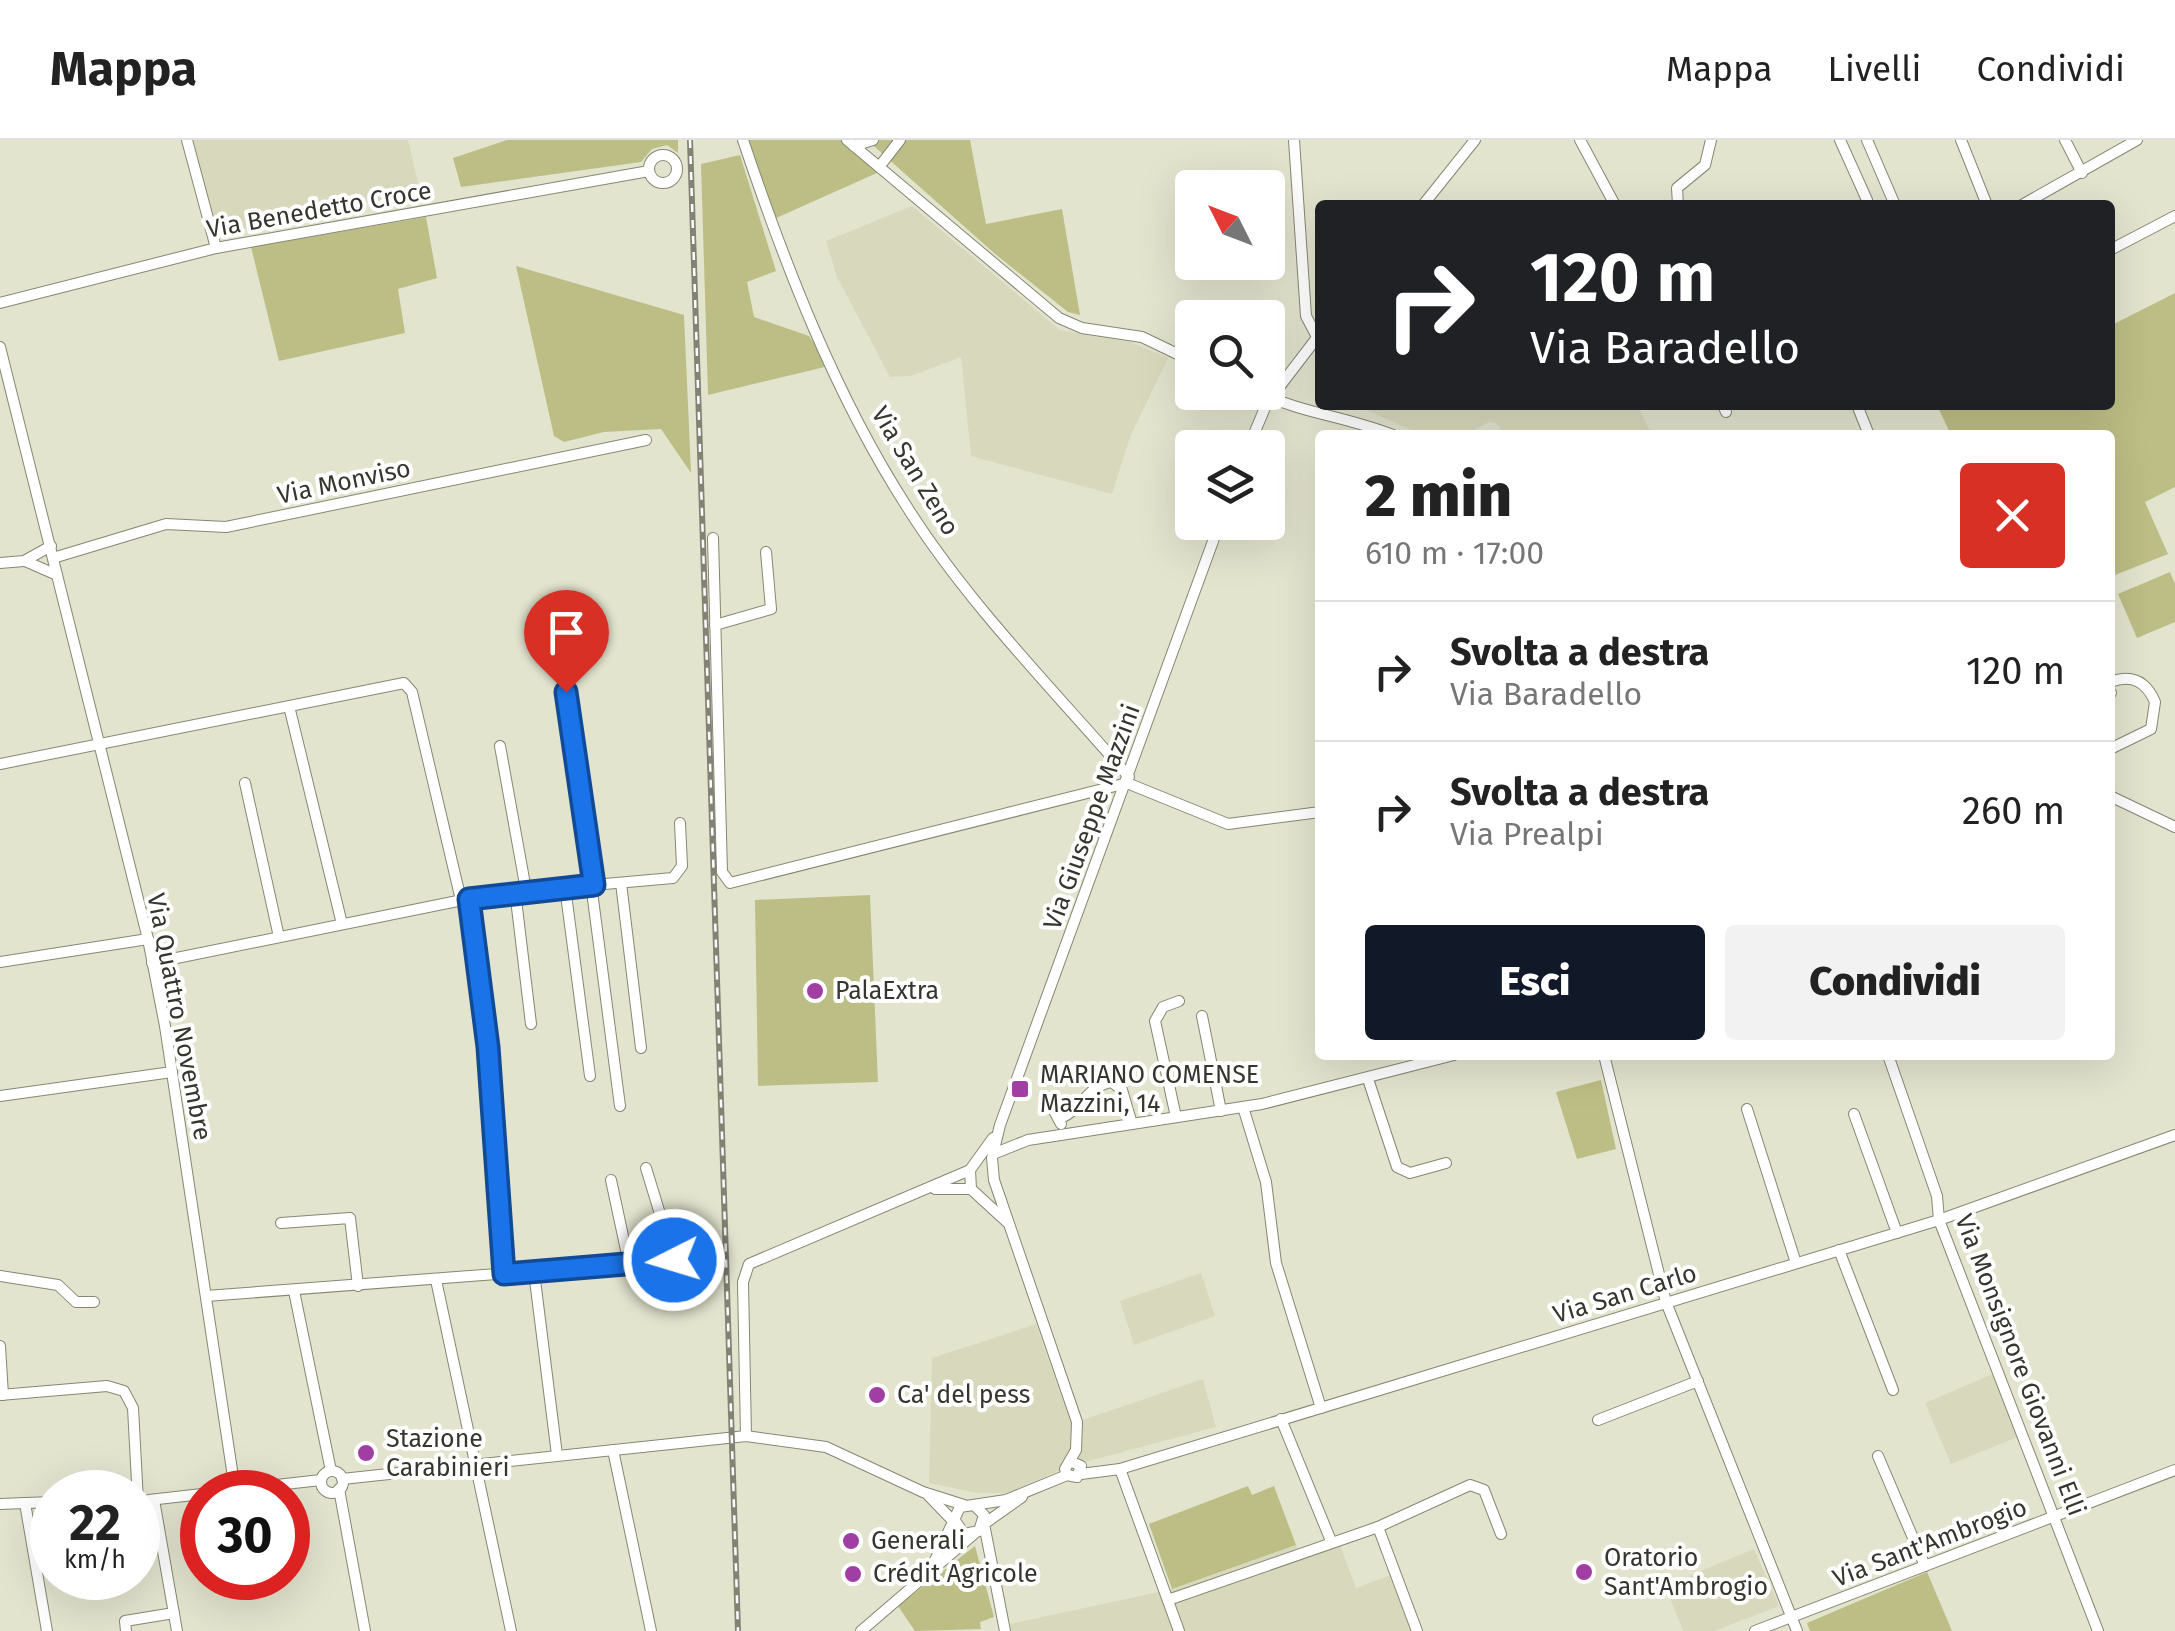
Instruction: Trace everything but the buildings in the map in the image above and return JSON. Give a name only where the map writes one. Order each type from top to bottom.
[{"type":"street","points":[[187,140],[216,248]]},
{"type":"street","name":"Via San Zeno","points":[[743,140],[773,229],[832,364],[899,494],[974,597],[1128,780]]},
{"type":"street","points":[[850,143],[873,140]]},
{"type":"street","points":[[879,167],[900,140]]},
{"type":"street","points":[[1294,140],[1306,316],[1315,330]]},
{"type":"street","points":[[1427,200],[1475,140]]},
{"type":"street","points":[[1580,140],[1612,200]]},
{"type":"street","points":[[1677,200],[1676,188],[1706,165],[1712,140]]},
{"type":"street","points":[[1840,140],[1867,200]]},
{"type":"street","points":[[1867,140],[1893,200]]},
{"type":"street","points":[[1961,140],[1985,200]]},
{"type":"street","points":[[2065,140],[2082,172]]},
{"type":"street","points":[[2031,200],[2137,140]]},
{"type":"street","points":[[850,143],[1060,318],[1078,327],[1142,337],[1175,353]]},
{"type":"street","name":"Via Benedetto Croce","points":[[0,303],[216,248],[649,171]]},
{"type":"street","points":[[2115,247],[2175,216]]},
{"type":"street","points":[[1285,379],[1315,341]]},
{"type":"street","name":"Via Quattro Novembre","points":[[0,346],[148,940],[172,1072],[232,1470]]},
{"type":"street","points":[[1285,404],[1354,420],[1379,430]]},
{"type":"street","name":"Via Monviso","points":[[24,561],[166,524],[226,527],[646,440]]},
{"type":"street","points":[[713,538],[722,872],[735,883],[1128,780],[1228,824],[1315,813]]},
{"type":"street","name":"Via Giuseppe Mazzini","points":[[994,1177],[993,1154],[1214,540]]},
{"type":"street","points":[[715,625],[771,609],[766,552]]},
{"type":"street","points":[[0,562],[24,561],[57,575]]},
{"type":"street","points":[[2115,680],[2126,677],[2140,681],[2152,694],[2156,714],[2145,734],[2115,748]]},
{"type":"street","points":[[0,764],[406,684],[465,900],[488,1047],[504,1274]]},
{"type":"street","points":[[566,692],[620,1106]]},
{"type":"street","points":[[289,706],[342,924]]},
{"type":"street","points":[[500,746],[520,891],[531,1024]]},
{"type":"street","points":[[245,783],[279,937]]},
{"type":"street","points":[[2115,798],[2175,828]]},
{"type":"street","points":[[152,963],[465,900],[678,874],[682,866],[680,823]]},
{"type":"street","points":[[622,882],[641,1048]]},
{"type":"street","points":[[565,887],[590,1076]]},
{"type":"street","points":[[0,962],[148,940]]},
{"type":"street","points":[[1176,1117],[1155,1021],[1163,1007],[1179,1001]]},
{"type":"street","points":[[1202,1016],[1220,1111]]},
{"type":"street","points":[[993,1154],[1028,1140],[1243,1107],[1368,1079],[1426,1060]]},
{"type":"street","points":[[1605,1060],[1666,1302],[1797,1631]]},
{"type":"street","name":"Via Monsignore Giovanni Elli","points":[[1890,1060],[1937,1196],[1938,1220],[2057,1516],[2098,1631]]},
{"type":"street","points":[[0,1096],[172,1072]]},
{"type":"street","points":[[1368,1079],[1401,1170],[1414,1172],[1446,1163]]},
{"type":"street","points":[[1059,1119],[1080,1109],[1091,1090],[1112,1082],[1122,1090],[1132,1124]]},
{"type":"street","points":[[1046,1096],[1066,1134]]},
{"type":"street","points":[[1243,1107],[1268,1192],[1276,1263],[1321,1408]]},
{"type":"street","points":[[1747,1109],[1796,1263]]},
{"type":"street","points":[[1854,1114],[1897,1233]]},
{"type":"street","points":[[1001,1131],[1028,1140]]},
{"type":"street","name":"Via Giuseppe Mazzini","points":[[973,1168],[1001,1131]]},
{"type":"street","name":"Via San Carlo","points":[[1081,1474],[1120,1469],[1897,1233],[2175,1135]]},
{"type":"street","points":[[746,1436],[743,1296],[748,1266],[762,1255],[985,1166],[994,1177],[1077,1422],[1068,1475]]},
{"type":"street","points":[[646,1168],[674,1260]]},
{"type":"street","points":[[973,1168],[973,1190],[1013,1230]]},
{"type":"street","points":[[924,1190],[986,1191],[994,1177]]},
{"type":"street","points":[[611,1180],[628,1264]]},
{"type":"street","points":[[280,1223],[350,1218],[358,1286]]},
{"type":"street","points":[[1839,1250],[1893,1390]]},
{"type":"street","points":[[206,1296],[706,1258]]},
{"type":"street","points":[[534,1272],[557,1455]]},
{"type":"street","points":[[0,1276],[56,1285],[76,1302],[94,1302]]},
{"type":"street","points":[[436,1280],[512,1631]]},
{"type":"street","points":[[294,1291],[331,1471],[341,1484],[365,1631]]},
{"type":"street","points":[[0,1346],[1,1395],[107,1386],[124,1391],[133,1408],[136,1470]]},
{"type":"street","points":[[1598,1420],[1698,1381]]},
{"type":"street","points":[[1282,1419],[1331,1542]]},
{"type":"street","points":[[321,1480],[326,1490],[341,1484],[478,1464],[746,1436],[826,1447],[923,1492],[982,1510],[1005,1631]]},
{"type":"street","points":[[613,1450],[652,1631]]},
{"type":"street","points":[[1878,1456],[1926,1566]]},
{"type":"street","points":[[929,1572],[942,1552],[953,1520],[969,1505],[1026,1493],[1068,1475],[1075,1478],[1081,1474],[1079,1464],[1072,1462]]},
{"type":"street","points":[[1120,1469],[1179,1631]]},
{"type":"street","name":"Via Sant'Ambrogio","points":[[1756,1631],[2175,1470]]},
{"type":"street","points":[[310,1481],[321,1480],[331,1471]]},
{"type":"street","points":[[1168,1600],[1378,1527],[1473,1484],[1484,1490],[1501,1534]]},
{"type":"street","points":[[923,1492],[953,1520],[960,1532],[974,1534]]},
{"type":"street","points":[[862,1631],[984,1524],[1026,1493]]},
{"type":"street","points":[[25,1503],[48,1631]]},
{"type":"street","points":[[0,1504],[30,1503]]},
{"type":"street","points":[[1378,1527],[1418,1631]]},
{"type":"street","points":[[160,1534],[177,1631]]},
{"type":"street","points":[[126,1631],[125,1621],[174,1613]]},
{"type":"shaded area","points":[[190,140],[408,140],[420,191],[217,235]]},
{"type":"shaded area","points":[[912,206],[1060,330],[1131,342],[1168,358],[1130,437],[1112,494],[971,456],[961,357],[911,376],[890,377],[837,277],[826,241]]},
{"type":"shaded area","points":[[1367,410],[1640,410],[1650,430],[1501,430],[1489,422],[1474,430],[1411,430]]},
{"type":"shaded area","points":[[1201,1273],[1215,1316],[1134,1345],[1120,1301]]},
{"type":"shaded area","points":[[1036,1324],[1071,1424],[1203,1379],[1216,1427],[1070,1466],[1007,1493],[977,1493],[929,1483],[932,1358]]},
{"type":"shaded area","points":[[1995,1373],[2020,1436],[1951,1464],[1925,1403]]},
{"type":"shaded area","points":[[1296,1545],[1301,1558],[1340,1545],[1356,1588],[1391,1575],[1412,1631],[1012,1631],[1010,1624],[1172,1589]]},
{"type":"shaded area","points":[[1754,1549],[1779,1606],[1714,1631],[1683,1631],[1665,1586]]},
{"type":"green space","points":[[507,140],[678,140],[678,153],[667,145],[652,149],[641,162],[461,187],[453,158]]},
{"type":"green space","points":[[748,140],[841,140],[879,172],[774,219]]},
{"type":"green space","points":[[867,140],[970,140],[986,224],[1062,209],[1080,315],[1068,312],[994,253]]},
{"type":"green space","points":[[740,155],[776,271],[747,282],[754,317],[809,336],[829,366],[708,395],[701,164]]},
{"type":"green space","points":[[426,217],[437,278],[398,289],[405,333],[279,361],[251,247]]},
{"type":"green space","points":[[516,266],[684,315],[691,473],[661,429],[604,432],[564,442],[554,436]]},
{"type":"green space","points":[[2175,293],[2175,487],[2145,502],[2168,554],[2115,575],[2115,430],[1949,430],[1939,410],[2115,410],[2115,323]]},
{"type":"green space","points":[[2170,572],[2175,584],[2175,622],[2137,638],[2118,594]]},
{"type":"green space","name":"PalaExtra","points":[[870,895],[878,1082],[758,1086],[755,900]]},
{"type":"green space","points":[[1601,1080],[1616,1149],[1577,1159],[1556,1092]]},
{"type":"green space","points":[[1248,1486],[1252,1495],[1274,1486],[1296,1545],[1172,1589],[1149,1524]]},
{"type":"green space","points":[[975,1546],[994,1617],[980,1622],[981,1629],[915,1631],[898,1606]]},
{"type":"green space","points":[[1927,1572],[1952,1631],[1810,1631],[1807,1623]]},
{"type":"railway","points":[[690,140],[738,1631]]},
{"type":"place","name":"PalaExtra","points":[[815,991]]},
{"type":"place","name":"MARIANO COMENSE Mazzini, 14","points":[[1020,1089]]},
{"type":"place","name":"Ca' del pess","points":[[877,1395]]},
{"type":"place","name":"Stazione Carabinieri","points":[[366,1453]]},
{"type":"place","name":"Generali","points":[[851,1541]]},
{"type":"place","name":"Oratorio Sant'Ambrogio","points":[[1584,1572]]},
{"type":"place","name":"Crédit Agricole","points":[[853,1574]]},
{"type":"route","points":[[566,692],[594,885],[469,899],[488,1047],[504,1274],[674,1260]]}]
